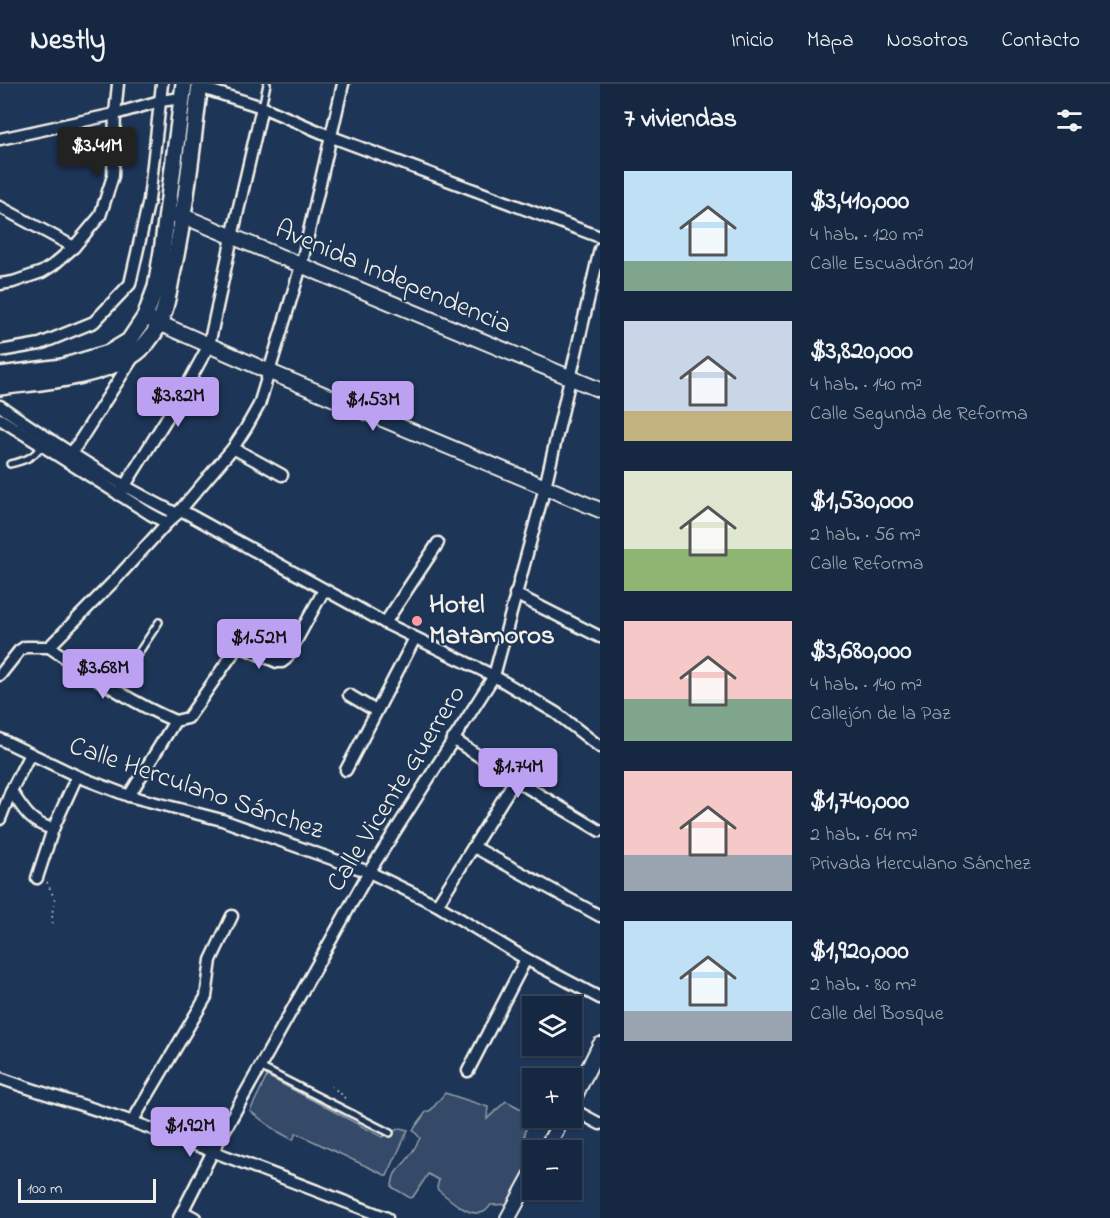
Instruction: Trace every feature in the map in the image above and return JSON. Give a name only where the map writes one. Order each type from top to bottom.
[{"type":"main road","points":[[0,375],[62,367],[109,353],[129,341],[152,320],[169,286],[183,216],[200,85]]},
{"type":"main road","points":[[0,387],[79,376],[111,366],[135,354],[147,342],[168,212],[183,91]]},
{"type":"street","points":[[0,284],[42,272],[74,247],[100,216],[113,176],[118,84]]},
{"type":"street","points":[[0,351],[40,344],[94,321],[130,284],[149,200],[162,84]]},
{"type":"street","points":[[49,647],[179,512],[233,448],[259,405],[301,266],[343,84]]},
{"type":"street","points":[[200,85],[262,106],[332,137],[600,237]]},
{"type":"street","points":[[0,139],[115,114],[160,101],[183,91]]},
{"type":"street","points":[[122,490],[185,389],[209,345],[262,106]]},
{"type":"street","points":[[0,207],[74,247]]},
{"type":"street","name":"Avenida Independencia","points":[[168,212],[183,216],[600,390]]},
{"type":"street","name":"Calle Vicente Guerrero","points":[[181,1215],[213,1151],[369,872],[494,676],[545,487],[600,249]]},
{"type":"street","points":[[152,320],[270,372],[600,510]]},
{"type":"street","points":[[68,458],[135,354]]},
{"type":"street","points":[[0,406],[68,458]]},
{"type":"street","points":[[0,419],[41,446],[68,458],[122,490],[167,523]]},
{"type":"street","points":[[233,448],[282,475]]},
{"type":"street","points":[[122,490],[179,512],[385,623],[494,676],[556,713],[600,747]]},
{"type":"street","points":[[385,623],[438,543]]},
{"type":"street","points":[[0,675],[19,651],[25,647],[49,647],[114,690],[158,714],[175,721],[188,718],[239,647],[277,662],[286,659],[324,590]]},
{"type":"street","points":[[515,594],[600,637]]},
{"type":"street","points":[[346,770],[415,638]]},
{"type":"street","points":[[349,695],[376,711]]},
{"type":"street","points":[[129,796],[175,721]]},
{"type":"street","name":"Calle Herculano Sánchez","points":[[0,739],[77,776],[129,796],[222,820],[369,872],[437,905],[526,959],[600,998]]},
{"type":"street","points":[[453,739],[515,780],[600,831]]},
{"type":"street","points":[[0,819],[30,754]]},
{"type":"street","points":[[39,873],[53,829],[77,776]]},
{"type":"street","points":[[437,905],[515,780]]},
{"type":"street","points":[[11,791],[27,814],[36,822],[53,829]]},
{"type":"street","points":[[474,847],[600,916]]},
{"type":"street","points":[[132,1122],[206,997],[211,960],[232,916]]},
{"type":"street","points":[[468,1071],[526,959]]},
{"type":"street","points":[[582,1082],[600,1045]]},
{"type":"street","points":[[0,1078],[88,1106],[213,1151],[387,1218]]},
{"type":"street","points":[[582,1114],[600,1124]]},
{"type":"street","points":[[508,1218],[522,1192]]},
{"type":"street","points":[[181,1215],[195,1218]]},
{"type":"lane","points":[[262,106],[267,84]]},
{"type":"lane","points":[[10,464],[27,459],[38,452],[41,446]]},
{"type":"lane","points":[[114,690],[159,622]]},
{"type":"lane","points":[[260,1067],[390,1133]]},
{"type":"path","points":[[39,873],[55,900],[52,928]]},
{"type":"path","points":[[332,1086],[345,1097],[339,1108]]},
{"type":"shaded area","points":[[267,1076],[382,1137],[400,1128],[408,1130],[387,1176],[296,1133],[293,1140],[250,1111]]},
{"type":"shaded area","points":[[445,1093],[488,1107],[487,1119],[506,1101],[522,1109],[522,1128],[526,1128],[524,1140],[522,1140],[522,1187],[513,1204],[491,1205],[484,1212],[478,1213],[465,1210],[438,1190],[439,1180],[428,1174],[413,1197],[410,1198],[392,1187],[396,1172],[420,1138],[413,1130],[426,1112],[431,1110]]},
{"type":"place","name":"Hotel Matamoros","points":[[417,621]]}]
